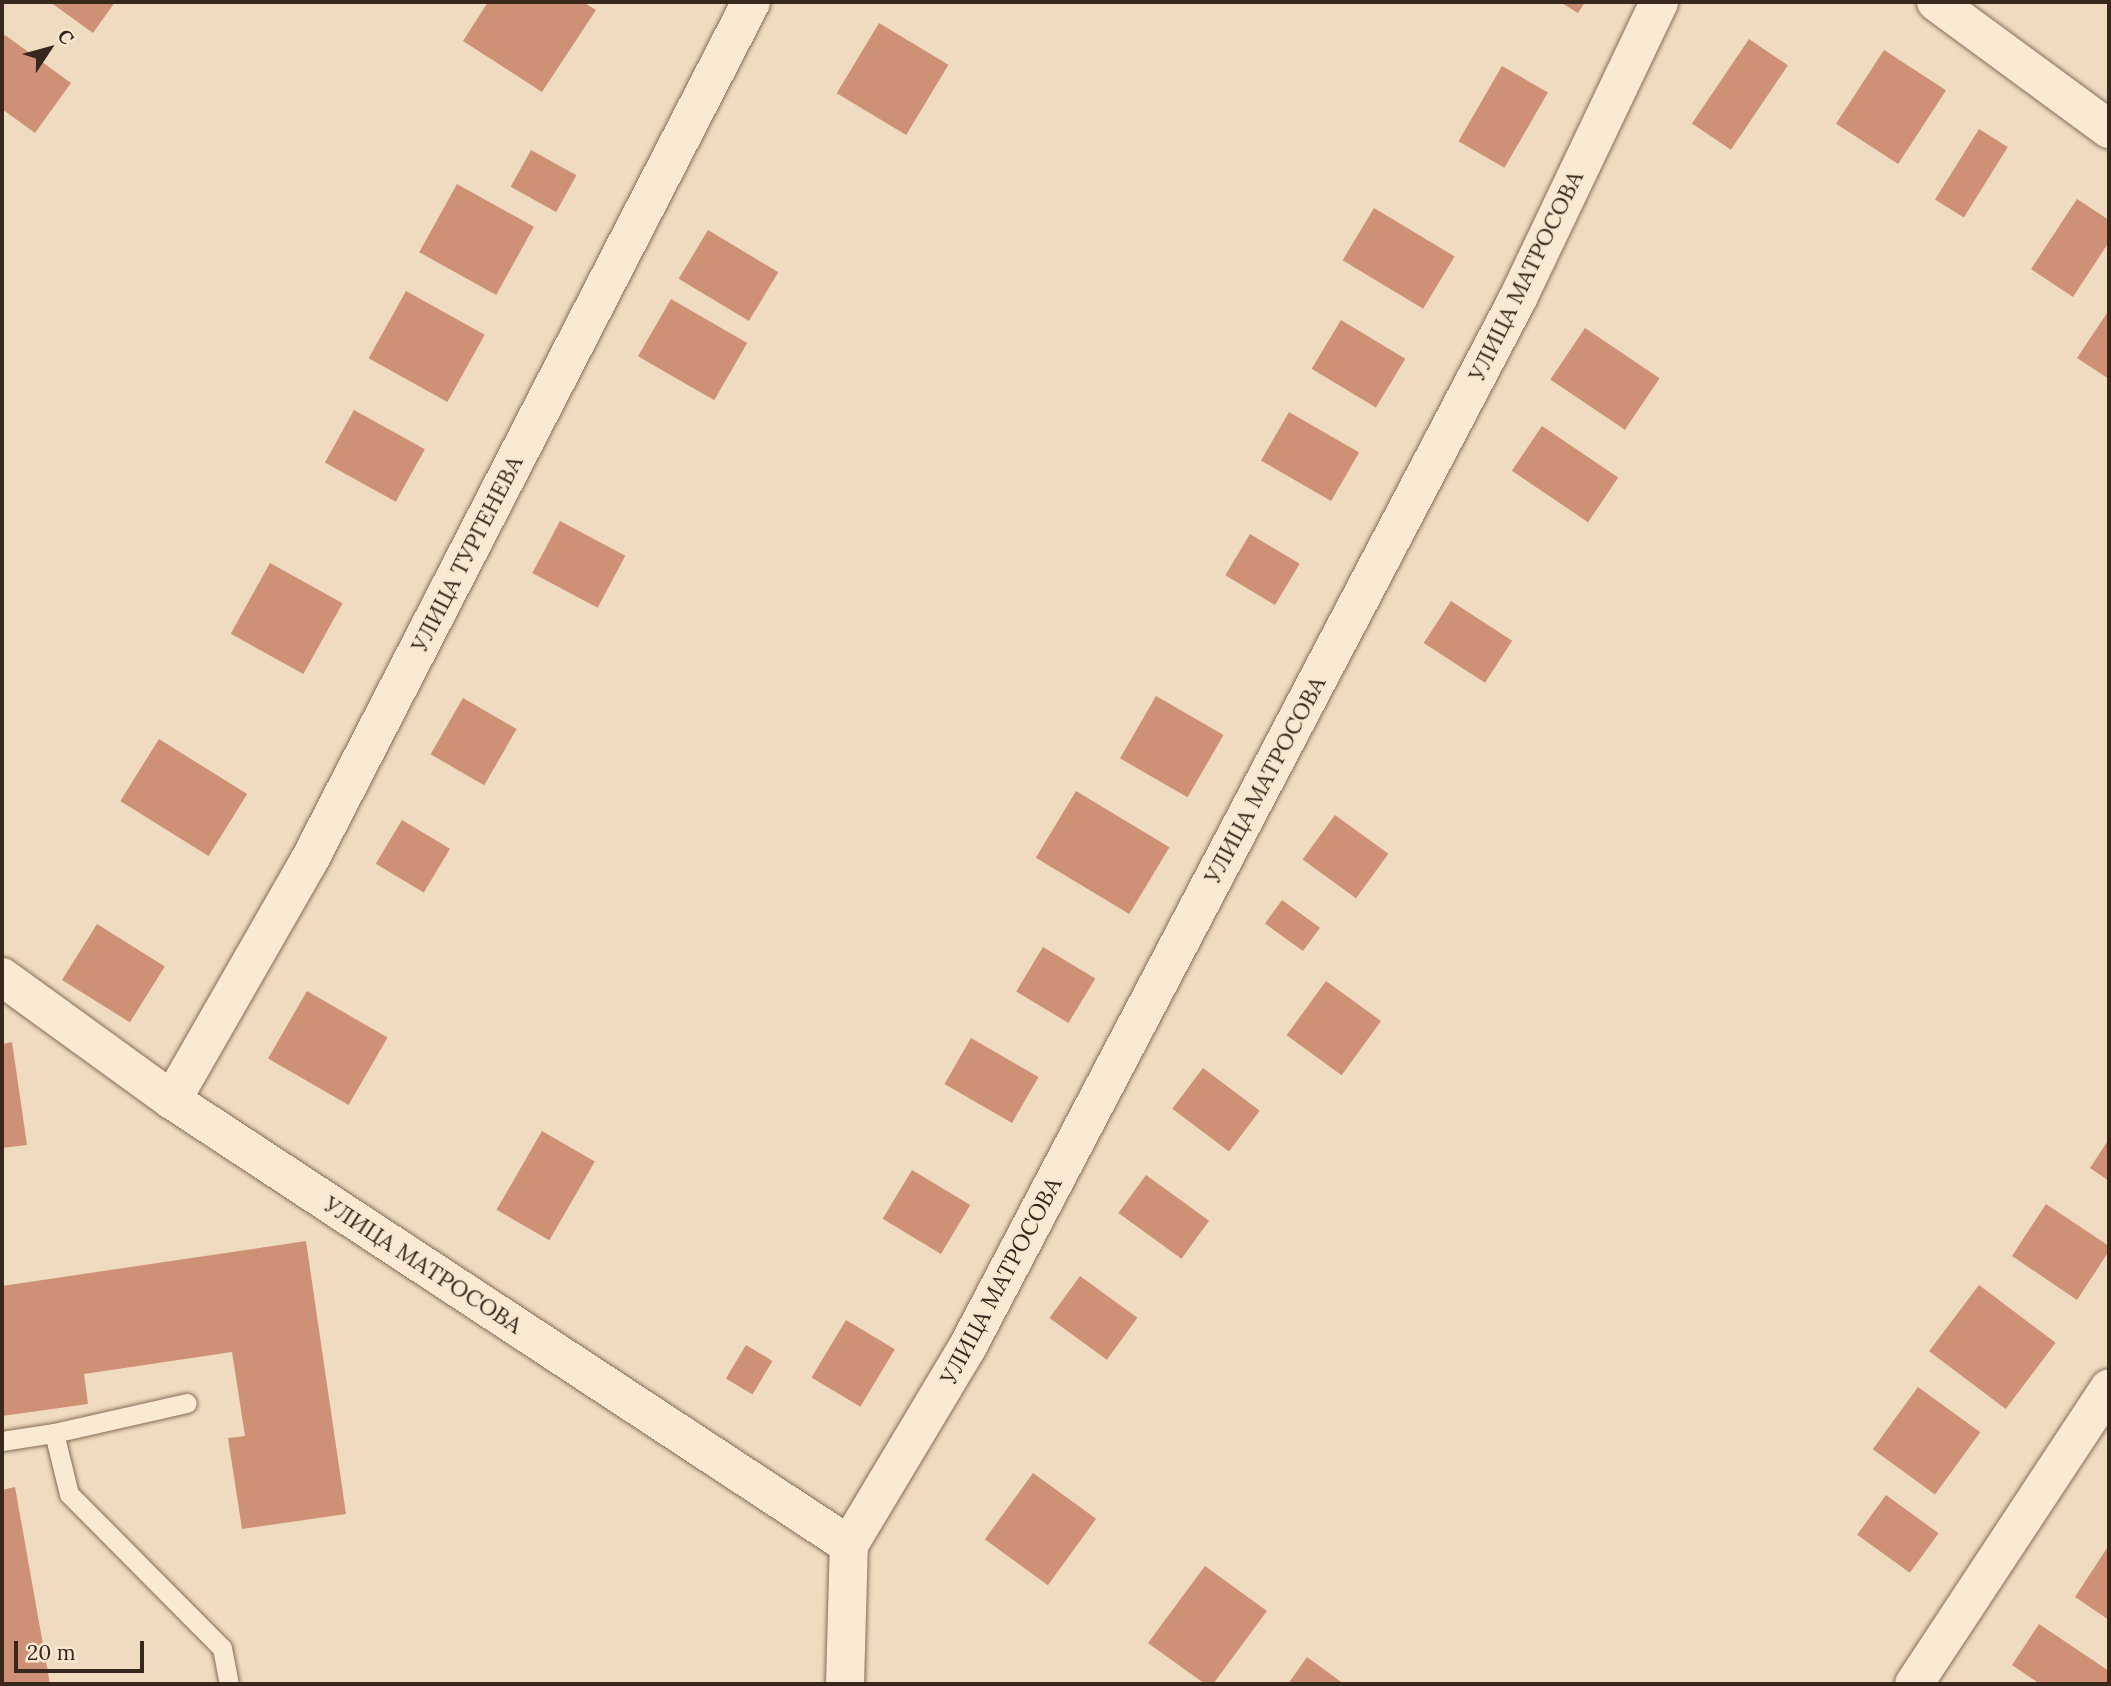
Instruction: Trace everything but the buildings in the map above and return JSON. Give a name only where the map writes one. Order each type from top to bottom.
[{"type":"street","name":"УЛИЦА ТУРГЕНЕВА","points":[[172,1100],[309,861],[751,2]]},
{"type":"street","name":"УЛИЦА МАТРОСОВА","points":[[845,1684],[849,1545],[974,1336],[1518,298],[1659,2]]},
{"type":"street","points":[[1936,2],[2109,129]]},
{"type":"street","name":"УЛИЦА МАТРОСОВА","points":[[2,977],[172,1100],[849,1545]]},
{"type":"street","points":[[1914,1684],[2109,1388]]},
{"type":"lane","points":[[2,1441],[54,1433],[187,1403]]},
{"type":"lane","points":[[54,1433],[69,1494],[222,1648],[229,1684]]}]
